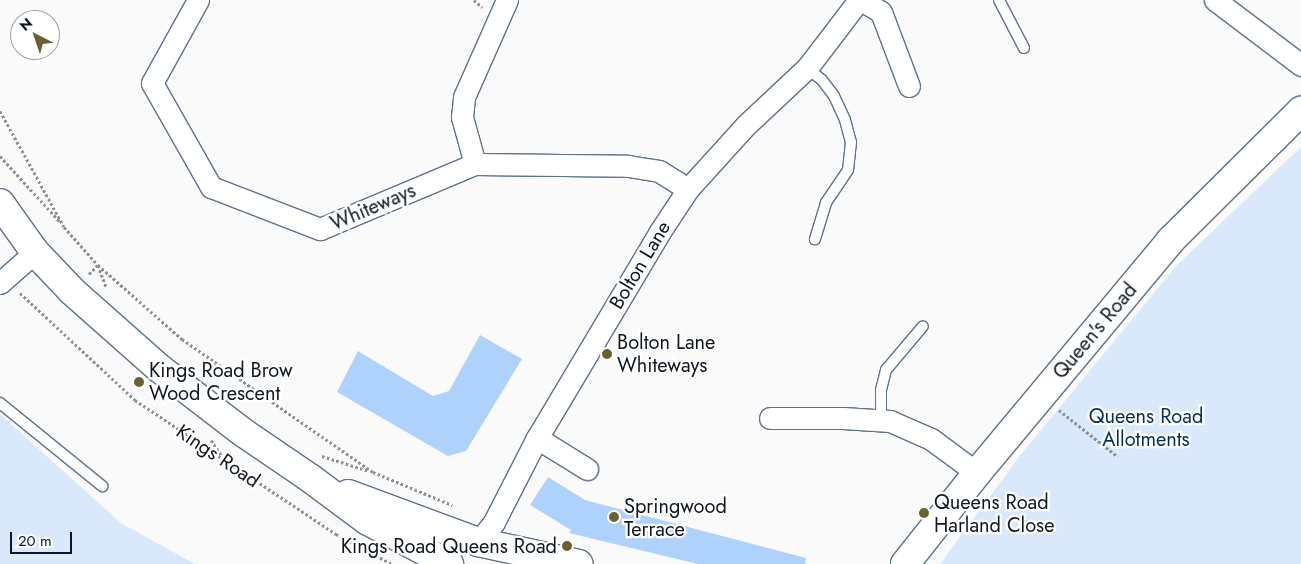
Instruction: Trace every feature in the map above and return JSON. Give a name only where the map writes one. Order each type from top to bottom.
[{"type":"main road","name":"Queen's Road","points":[[905,564],[977,473],[1170,241],[1301,111]]},
{"type":"main road","name":"Kings Road","points":[[0,203],[35,252],[72,291],[159,368],[241,431],[310,478],[368,521],[449,564]]},
{"type":"main road","name":"Kings Road","points":[[310,478],[362,500],[473,553],[579,564]]},
{"type":"street","name":"Whiteways","points":[[198,0],[152,83],[211,187],[320,229],[475,164],[628,166],[659,172],[688,189]]},
{"type":"street","points":[[475,164],[462,117],[464,98],[507,0]]},
{"type":"street","points":[[860,0],[880,12],[909,86]]},
{"type":"street","name":"Bolton Lane","points":[[473,553],[494,522],[537,438],[659,233],[688,189],[746,125],[807,68],[860,0]]},
{"type":"street","points":[[1215,0],[1301,65]]},
{"type":"street","points":[[0,283],[35,252]]},
{"type":"street","points":[[770,418],[890,422],[931,439],[977,473]]},
{"type":"street","points":[[537,438],[588,469]]},
{"type":"lane","points":[[998,0],[1024,48]]},
{"type":"lane","points":[[807,68],[822,80],[834,96],[845,120],[851,142],[848,170],[826,203],[815,239]]},
{"type":"lane","points":[[881,421],[881,390],[886,370],[923,326]]},
{"type":"lane","points":[[0,403],[102,486]]},
{"type":"path","points":[[0,111],[64,227]]},
{"type":"path","points":[[0,156],[98,265],[182,339],[373,472],[460,508]]},
{"type":"path","name":"Kings Road","points":[[35,308],[135,400],[336,534],[392,564]]},
{"type":"path","points":[[1041,396],[1118,457]]},
{"type":"green space","name":"Queens Road Allotments","points":[[1301,147],[1301,564],[940,564],[1022,453],[1176,266]]},
{"type":"green space","points":[[0,414],[121,523],[195,564],[0,564]]},
{"type":"building","points":[[480,335],[522,359],[466,451],[448,456],[337,392],[358,351],[433,396],[449,391]]},
{"type":"building","name":"Springwood Terrace","points":[[548,477],[585,500],[806,558],[805,564],[698,564],[569,533],[571,530],[530,505]]},
{"type":"place","name":"Bolton Lane Whiteways","points":[[607,354]]},
{"type":"place","name":"Kings Road Brow Wood Crescent","points":[[139,382]]},
{"type":"place","name":"Queens Road Harland Close","points":[[924,513]]},
{"type":"place","name":"Springwood Terrace","points":[[614,517]]},
{"type":"place","name":"Kings Road Queens Road","points":[[567,546]]}]
